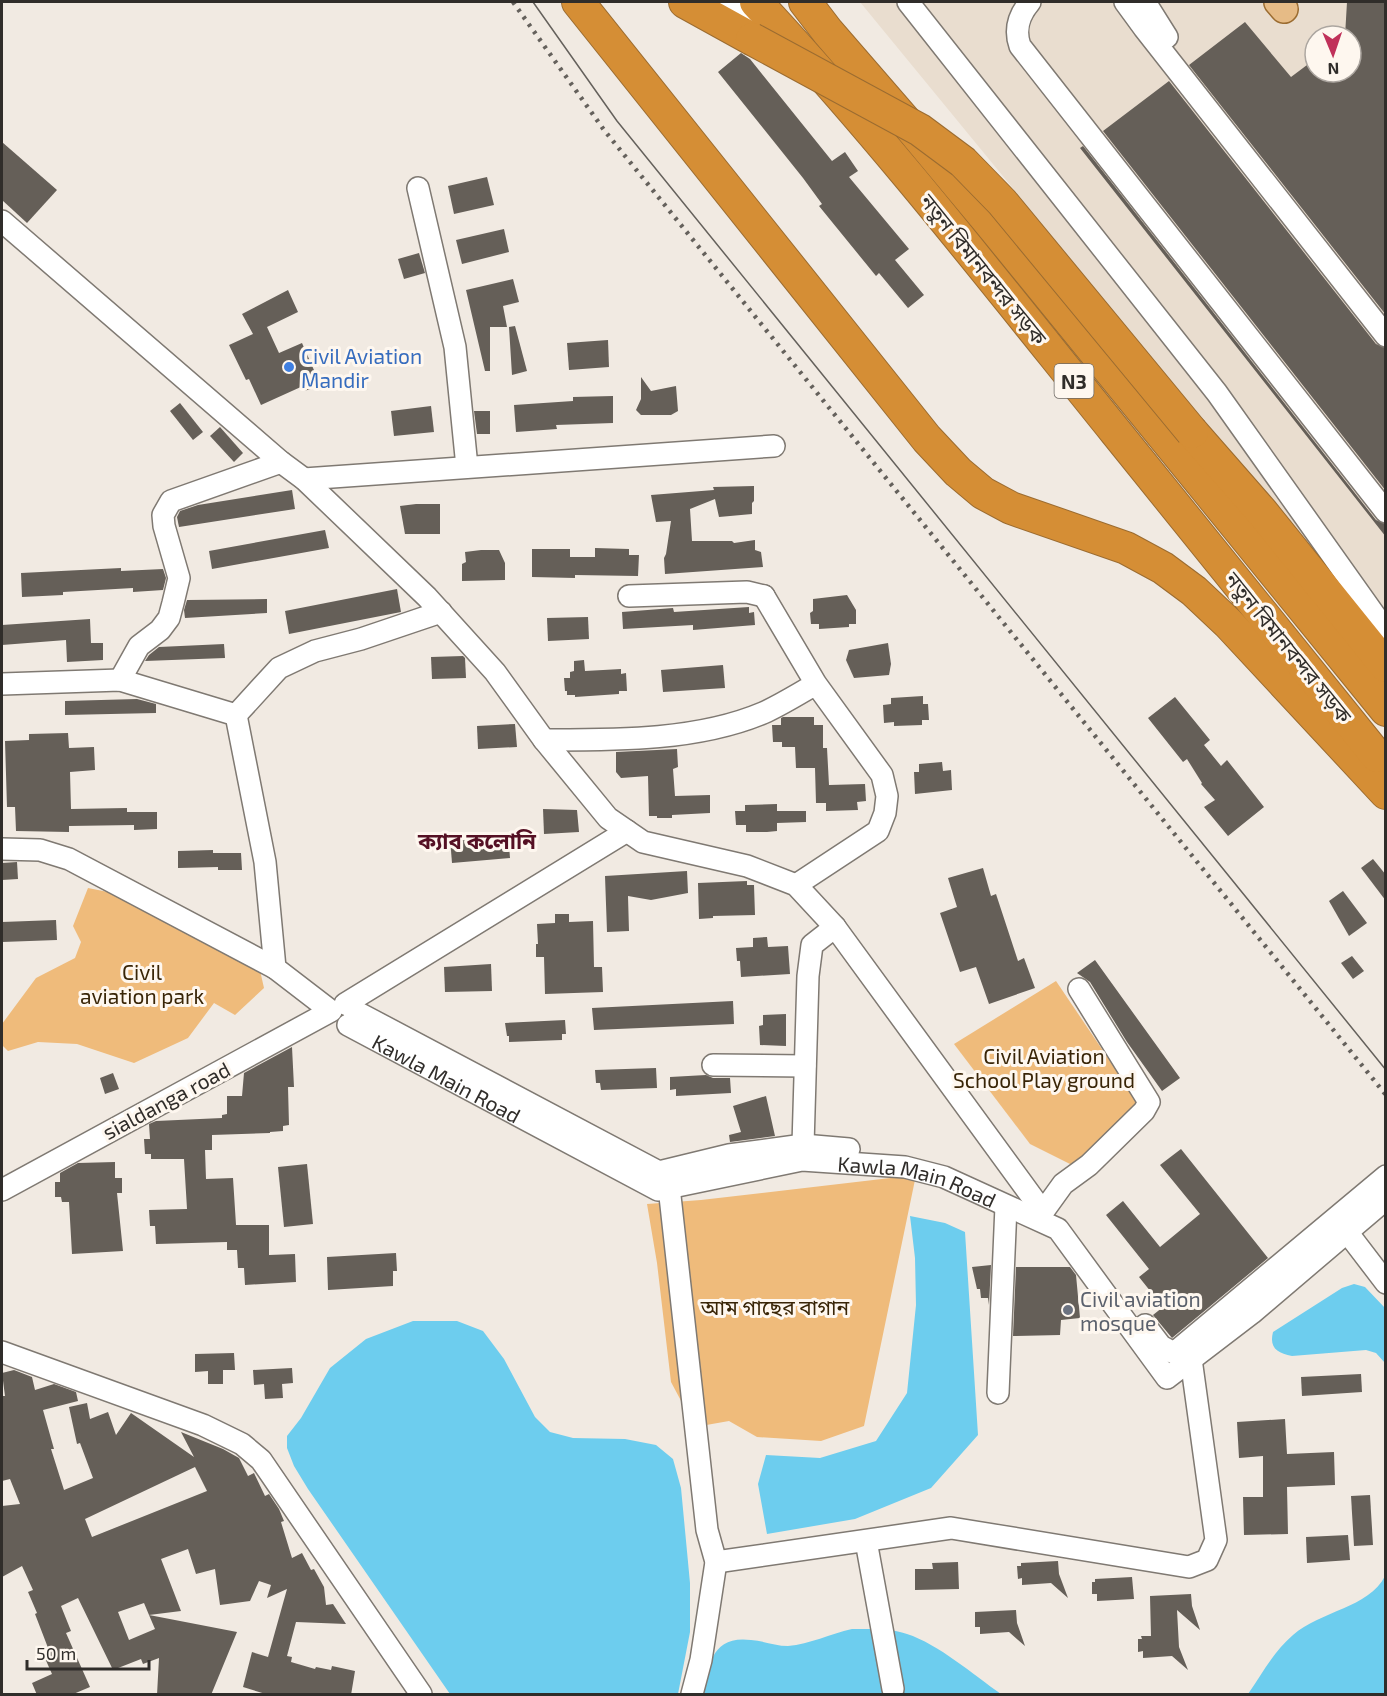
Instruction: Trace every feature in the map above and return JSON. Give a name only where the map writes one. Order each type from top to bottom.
[{"type":"highway","points":[[578,2],[927,439],[958,472],[983,493],[1011,508],[1126,548],[1163,568],[1194,591],[1228,623],[1386,793]]},
{"type":"highway","points":[[685,2],[920,130],[963,162],[1002,202],[1192,432],[1256,504],[1386,666]]},
{"type":"highway","name":"নতুন বিমানবন্দর সড়ক","points":[[756,2],[968,247],[1229,574],[1386,766]]},
{"type":"highway","name":"নতুন বিমানবন্দর সড়ক","points":[[805,2],[990,223],[1386,710]]},
{"type":"highway","points":[[1228,623],[1256,670],[1386,807]]},
{"type":"street","points":[[721,2],[785,33]]},
{"type":"street","points":[[908,2],[1217,393],[1386,631]]},
{"type":"street","points":[[1030,2],[1018,23],[1020,46],[1386,512]]},
{"type":"street","points":[[1125,2],[1386,336]]},
{"type":"street","points":[[1145,2],[1160,29],[1386,319]]},
{"type":"street","points":[[418,188],[455,347],[467,467]]},
{"type":"street","points":[[2,221],[281,462],[304,479],[441,612],[495,672],[544,740],[609,818],[644,842],[747,866],[796,885],[835,927],[1041,1207],[1063,1184],[1089,1165],[1144,1111],[1149,1102],[1079,989]]},
{"type":"street","points":[[304,479],[774,446]]},
{"type":"street","points":[[120,680],[139,646],[160,630],[169,618],[179,578],[164,526],[163,515],[171,501],[281,462]]},
{"type":"street","points":[[544,740],[652,737],[717,728],[762,713],[816,684],[764,596],[747,592],[629,596]]},
{"type":"street","points":[[236,715],[279,668],[315,651],[361,639],[441,612]]},
{"type":"street","points":[[776,616],[816,684],[882,775],[887,796],[885,813],[878,831],[796,885]]},
{"type":"street","points":[[2,684],[120,680],[236,715]]},
{"type":"street","points":[[236,715],[266,862],[275,968]]},
{"type":"street","name":"sialdanga road","points":[[2,1190],[344,1012],[627,831]]},
{"type":"street","points":[[2,849],[40,850],[69,860],[275,968],[344,1012]]},
{"type":"street","points":[[802,1145],[808,976],[813,945],[835,927]]},
{"type":"street","name":"Kawla Main Road","points":[[344,1012],[659,1172],[729,1155],[802,1145],[907,1155],[945,1164],[1059,1217],[1161,1346],[1174,1353],[1386,1176]]},
{"type":"street","name":"Kawla Main Road","points":[[344,1012],[658,1190],[802,1160],[905,1167],[944,1177],[1058,1229],[1167,1378],[1252,1313],[1386,1199]]},
{"type":"street","points":[[713,1065],[805,1066]]},
{"type":"street","points":[[669,1187],[707,1530],[716,1562],[701,1660],[692,1695]]},
{"type":"street","points":[[998,1393],[1006,1206]]},
{"type":"street","points":[[1347,1232],[1386,1283]]},
{"type":"street","points":[[2,1352],[203,1425],[242,1444],[261,1460],[421,1695]]},
{"type":"street","points":[[716,1562],[951,1528],[1189,1567],[1208,1560],[1216,1540],[1191,1359]]},
{"type":"street","points":[[866,1541],[893,1689]]},
{"type":"shaded area","points":[[860,2],[1385,2],[1385,642]]},
{"type":"green space","name":"Civil aviation park","points":[[88,888],[128,896],[259,966],[264,988],[235,1015],[214,1003],[188,1038],[134,1063],[77,1044],[38,1042],[8,1051],[2,1045],[2,1024],[36,978],[75,958],[81,942],[73,926]]},
{"type":"green space","name":"Civil Aviation School Play ground","points":[[1056,981],[1141,1107],[1074,1166],[1030,1144],[954,1044]]},
{"type":"green space","name":"আম গাছের বাগান","points":[[916,1175],[864,1426],[821,1441],[757,1437],[729,1421],[695,1427],[671,1382],[657,1263],[647,1204],[701,1200]]},
{"type":"water","points":[[910,1216],[945,1223],[965,1232],[978,1435],[931,1488],[855,1519],[767,1534],[758,1484],[766,1455],[820,1458],[876,1441],[907,1393],[916,1305],[915,1258]]},
{"type":"water","points":[[1354,1284],[1365,1287],[1385,1308],[1385,1363],[1376,1353],[1366,1350],[1292,1356],[1275,1349],[1272,1342],[1273,1332],[1342,1288]]},
{"type":"water","points":[[413,1321],[457,1321],[483,1331],[504,1359],[535,1417],[550,1432],[573,1438],[625,1439],[656,1445],[673,1459],[681,1488],[690,1583],[690,1632],[678,1694],[450,1694],[308,1489],[294,1466],[287,1448],[287,1436],[301,1418],[330,1368],[366,1339]]},
{"type":"water","points":[[1385,1576],[1385,1694],[1248,1694],[1286,1641],[1304,1627],[1368,1595],[1378,1587]]},
{"type":"water","points":[[852,1629],[880,1629],[907,1634],[919,1639],[943,1652],[1001,1694],[704,1694],[714,1654],[728,1642],[751,1640],[788,1646]]},
{"type":"building","points":[[1347,2],[1386,2],[1386,315],[1189,65],[1245,22],[1291,77],[1303,68],[1303,84],[1363,84],[1363,24],[1346,24]]},
{"type":"building","points":[[741,53],[750,59],[832,161],[845,152],[858,171],[849,177],[909,249],[895,260],[924,295],[908,308],[879,273],[876,276],[819,206],[822,204],[803,178],[718,72]]},
{"type":"building","points":[[1169,81],[1376,344],[1386,348],[1386,491],[1103,131]]},
{"type":"building","points":[[2,142],[57,190],[27,223],[2,200]]},
{"type":"building","points":[[1083,146],[1376,520],[1386,524],[1386,537],[1080,148]]},
{"type":"building","points":[[487,177],[494,205],[454,214],[448,186]]},
{"type":"building","points":[[504,229],[509,252],[462,264],[456,240]]},
{"type":"building","points":[[419,253],[425,273],[404,279],[398,259]]},
{"type":"building","points":[[513,279],[519,302],[503,306],[507,327],[490,327],[490,371],[485,371],[466,290]]},
{"type":"building","points":[[288,290],[298,312],[267,327],[279,353],[302,343],[321,386],[304,391],[303,386],[261,405],[229,345],[253,334],[242,314]]},
{"type":"building","points":[[515,326],[527,371],[512,375],[509,327]]},
{"type":"building","points":[[608,340],[609,367],[569,370],[567,343]]},
{"type":"building","points":[[641,377],[651,391],[676,386],[678,411],[671,415],[641,415],[636,410],[641,399]]},
{"type":"building","points":[[613,396],[613,423],[556,425],[557,429],[516,432],[514,405],[573,401],[573,397]]},
{"type":"building","points":[[180,403],[203,432],[193,440],[170,411]]},
{"type":"building","points":[[431,406],[434,432],[394,436],[391,411]]},
{"type":"building","points":[[474,411],[490,411],[490,434],[477,434]]},
{"type":"building","points":[[220,427],[243,453],[234,462],[210,436]]},
{"type":"building","points":[[754,486],[752,514],[719,517],[715,499],[690,509],[692,541],[732,541],[734,543],[755,540],[755,550],[761,552],[763,567],[665,574],[664,558],[671,521],[656,522],[651,495],[714,490],[713,487]]},
{"type":"building","points":[[292,490],[295,509],[179,527],[177,517],[180,511],[198,505]]},
{"type":"building","points":[[440,504],[440,534],[405,534],[400,506]]},
{"type":"building","points":[[325,530],[329,548],[212,569],[209,551]]},
{"type":"building","points":[[595,548],[629,549],[629,555],[639,555],[638,576],[532,577],[532,549],[570,549],[570,557],[595,557]]},
{"type":"building","points":[[499,550],[505,563],[505,580],[462,581],[462,564],[466,562],[465,552]]},
{"type":"building","points":[[121,568],[121,571],[163,569],[166,578],[163,590],[133,592],[133,588],[22,597],[21,573]]},
{"type":"building","points":[[397,589],[401,612],[289,634],[285,611]]},
{"type":"building","points":[[847,595],[856,610],[856,624],[849,624],[849,627],[819,629],[819,624],[811,624],[810,613],[813,611],[813,599]]},
{"type":"building","points":[[267,599],[267,613],[185,618],[184,610],[187,600]]},
{"type":"building","points":[[749,607],[749,613],[754,612],[755,625],[693,630],[693,625],[623,629],[622,612],[673,608],[674,612]]},
{"type":"building","points":[[588,617],[589,639],[548,641],[547,618]]},
{"type":"building","points":[[90,619],[91,643],[103,643],[103,660],[67,662],[66,640],[2,645],[2,625]]},
{"type":"building","points":[[888,643],[891,664],[889,675],[854,678],[846,660],[849,650]]},
{"type":"building","points":[[224,644],[225,658],[145,661],[159,647]]},
{"type":"building","points":[[463,656],[466,678],[432,679],[431,657]]},
{"type":"building","points":[[584,660],[585,671],[621,669],[621,674],[626,673],[627,691],[619,691],[619,694],[575,697],[575,695],[567,695],[564,678],[570,678],[570,672],[574,671],[574,661]]},
{"type":"building","points":[[723,665],[725,688],[663,692],[661,670]]},
{"type":"building","points":[[923,696],[923,704],[928,704],[929,720],[922,720],[922,725],[894,726],[894,722],[884,723],[883,705],[891,704],[891,698]]},
{"type":"building","points":[[1175,697],[1210,740],[1204,745],[1221,766],[1227,760],[1264,807],[1228,836],[1204,807],[1215,800],[1201,784],[1187,759],[1183,762],[1148,718]]},
{"type":"building","points":[[137,699],[156,704],[156,713],[65,715],[65,701]]},
{"type":"building","points":[[783,717],[814,717],[814,725],[823,725],[823,748],[827,748],[829,785],[865,784],[866,801],[857,802],[858,810],[826,811],[826,803],[816,803],[815,768],[796,768],[795,747],[782,747],[782,742],[773,742],[772,725],[781,725]]},
{"type":"building","points":[[515,724],[517,747],[478,749],[477,726]]},
{"type":"building","points":[[68,733],[69,748],[94,747],[95,770],[70,772],[71,809],[127,808],[127,812],[157,812],[157,829],[134,830],[134,825],[69,826],[69,832],[16,831],[15,807],[7,807],[5,741],[29,740],[29,734]]},
{"type":"building","points":[[677,749],[678,767],[673,769],[675,796],[710,795],[710,813],[672,815],[672,818],[649,816],[648,776],[621,778],[616,772],[616,752]]},
{"type":"building","points":[[942,762],[943,771],[951,770],[952,790],[915,794],[914,772],[919,772],[919,764]]},
{"type":"building","points":[[777,804],[777,811],[806,811],[806,822],[777,823],[777,831],[767,832],[746,832],[746,825],[736,825],[735,811],[745,811],[745,805]]},
{"type":"building","points":[[543,809],[577,810],[579,832],[544,834]]},
{"type":"building","points":[[508,833],[510,858],[452,863],[450,838]]},
{"type":"building","points":[[213,850],[213,853],[241,853],[242,870],[218,870],[218,867],[178,868],[178,851]]},
{"type":"building","points":[[1373,859],[1386,875],[1386,901],[1361,868]]},
{"type":"building","points":[[17,862],[18,879],[2,880],[2,863]]},
{"type":"building","points":[[983,868],[991,896],[996,894],[1018,961],[1024,958],[1035,988],[989,1004],[976,967],[960,972],[940,913],[957,907],[948,878]]},
{"type":"building","points":[[687,871],[688,893],[651,900],[628,896],[629,931],[607,932],[605,876]]},
{"type":"building","points":[[747,881],[747,885],[754,885],[755,915],[713,916],[713,918],[699,919],[698,883]]},
{"type":"building","points":[[1343,891],[1367,923],[1349,936],[1329,901]]},
{"type":"building","points":[[555,914],[569,914],[569,922],[593,921],[594,967],[602,967],[603,992],[545,994],[544,957],[536,957],[537,924],[555,923]]},
{"type":"building","points":[[56,920],[57,940],[2,942],[2,922]]},
{"type":"building","points":[[767,937],[768,947],[788,946],[790,974],[741,977],[736,948],[753,947],[753,938]]},
{"type":"building","points":[[1352,956],[1364,971],[1353,979],[1341,963]]},
{"type":"building","points":[[1095,960],[1180,1078],[1162,1091],[1127,1042],[1090,982],[1077,973]]},
{"type":"building","points":[[491,964],[492,991],[445,992],[444,967]]},
{"type":"building","points":[[733,1001],[734,1024],[594,1030],[592,1008]]},
{"type":"building","points":[[786,1014],[786,1046],[760,1045],[759,1026],[763,1025],[763,1015]]},
{"type":"building","points":[[565,1020],[566,1034],[562,1034],[562,1040],[509,1042],[509,1036],[507,1036],[505,1023]]},
{"type":"building","points":[[292,1047],[294,1087],[288,1087],[289,1125],[283,1126],[283,1131],[270,1133],[212,1135],[212,1150],[205,1150],[206,1179],[233,1178],[236,1225],[269,1225],[269,1255],[295,1254],[296,1282],[245,1285],[244,1268],[238,1268],[237,1250],[227,1250],[227,1242],[156,1244],[155,1226],[150,1226],[149,1210],[187,1209],[184,1159],[151,1159],[151,1154],[145,1154],[144,1139],[150,1139],[149,1124],[156,1121],[222,1118],[222,1115],[227,1114],[227,1096],[242,1096],[244,1073]]},
{"type":"building","points":[[656,1068],[657,1088],[601,1090],[600,1083],[596,1083],[595,1070]]},
{"type":"building","points":[[113,1073],[119,1089],[105,1094],[100,1078]]},
{"type":"building","points":[[706,1075],[713,1078],[730,1078],[731,1093],[676,1096],[676,1089],[670,1090],[670,1077]]},
{"type":"building","points":[[766,1096],[775,1136],[730,1142],[729,1135],[741,1132],[733,1106]]},
{"type":"building","points":[[1181,1149],[1268,1258],[1172,1338],[1153,1315],[1163,1307],[1139,1277],[1149,1269],[1106,1215],[1123,1201],[1160,1247],[1200,1214],[1160,1165]]},
{"type":"building","points":[[115,1162],[115,1178],[122,1178],[122,1193],[117,1193],[123,1251],[72,1254],[69,1202],[62,1202],[61,1197],[55,1197],[55,1182],[60,1182],[60,1173],[78,1163]]},
{"type":"building","points":[[307,1164],[313,1224],[284,1227],[278,1167]]},
{"type":"building","points":[[396,1253],[397,1271],[393,1271],[393,1286],[328,1290],[327,1257]]},
{"type":"building","points":[[991,1265],[989,1305],[988,1298],[981,1298],[972,1267]]},
{"type":"building","points":[[1016,1267],[1070,1267],[1076,1275],[1080,1318],[1061,1320],[1060,1335],[1013,1336]]},
{"type":"building","points":[[234,1353],[235,1370],[223,1370],[223,1384],[208,1384],[208,1371],[195,1372],[195,1354]]},
{"type":"building","points":[[292,1368],[293,1383],[282,1384],[283,1398],[265,1399],[264,1384],[254,1385],[253,1370]]},
{"type":"building","points":[[14,1370],[32,1377],[35,1390],[54,1384],[76,1392],[78,1401],[43,1410],[54,1449],[51,1449],[64,1490],[93,1478],[80,1443],[77,1444],[69,1407],[87,1403],[90,1419],[108,1412],[116,1435],[131,1413],[194,1457],[181,1432],[239,1458],[248,1476],[254,1473],[265,1496],[269,1494],[279,1509],[292,1558],[302,1553],[324,1587],[326,1605],[333,1604],[346,1624],[296,1622],[287,1656],[292,1657],[291,1662],[315,1669],[316,1667],[331,1670],[332,1666],[355,1671],[351,1695],[269,1695],[243,1687],[252,1652],[268,1657],[287,1589],[267,1598],[271,1585],[259,1581],[250,1601],[220,1605],[215,1569],[196,1574],[188,1549],[161,1559],[181,1611],[149,1615],[237,1632],[211,1695],[157,1695],[159,1658],[143,1664],[141,1659],[113,1670],[78,1598],[61,1606],[71,1631],[66,1633],[90,1687],[71,1695],[37,1695],[32,1683],[52,1674],[44,1656],[50,1653],[28,1592],[33,1590],[22,1566],[2,1577],[2,1506],[20,1504],[10,1479],[2,1481],[2,1396],[5,1396],[2,1373]],"holes":[[[195,1467],[207,1491],[92,1537],[85,1519]],[[144,1603],[155,1629],[129,1640],[118,1612]]]},
{"type":"building","points":[[1361,1374],[1362,1392],[1302,1396],[1301,1377]]},
{"type":"building","points":[[1285,1419],[1287,1454],[1334,1452],[1335,1485],[1287,1487],[1288,1534],[1244,1535],[1243,1497],[1263,1497],[1263,1456],[1239,1458],[1237,1422]]},
{"type":"building","points":[[1370,1495],[1373,1545],[1354,1546],[1351,1496]]},
{"type":"building","points":[[1348,1535],[1350,1560],[1307,1563],[1306,1537]]},
{"type":"building","points":[[1058,1561],[1059,1574],[1068,1598],[1051,1583],[1022,1585],[1022,1578],[1018,1579],[1017,1566],[1021,1566],[1021,1563]]},
{"type":"building","points":[[958,1562],[959,1589],[915,1590],[915,1569],[933,1569],[932,1563]]},
{"type":"building","points":[[1132,1577],[1134,1599],[1097,1601],[1097,1594],[1092,1594],[1092,1582],[1095,1582],[1095,1579]]},
{"type":"building","points":[[1191,1594],[1192,1606],[1200,1630],[1177,1610],[1179,1647],[1188,1670],[1172,1656],[1143,1658],[1143,1651],[1138,1652],[1138,1639],[1142,1639],[1141,1636],[1151,1636],[1150,1596]]},
{"type":"building","points":[[1016,1610],[1017,1623],[1025,1646],[1009,1632],[980,1634],[980,1627],[975,1627],[975,1612]]},
{"type":"tram line","points":[[533,2],[617,121],[1386,1070]]},
{"type":"railway","points":[[513,2],[604,130],[1386,1095]]},
{"type":"place","name":"Civil Aviation Mandir","points":[[289,367]]},
{"type":"place","name":"Civil aviation mosque","points":[[1068,1310]]},
{"type":"district","name":"ক্যাব কলোনি","points":[[477,840]]}]
